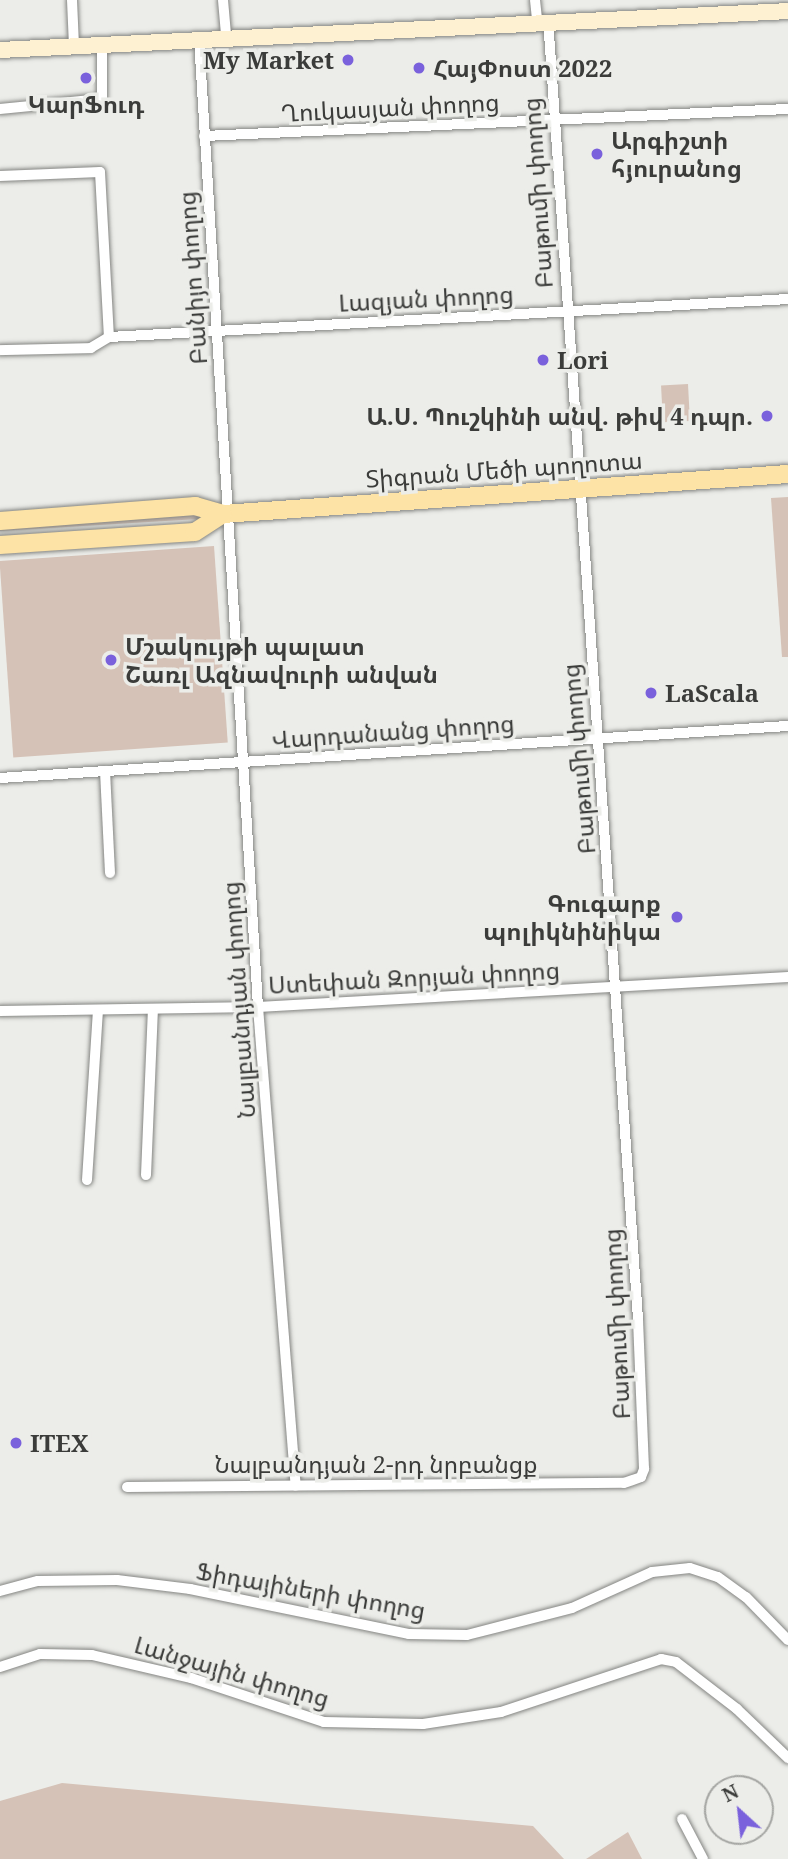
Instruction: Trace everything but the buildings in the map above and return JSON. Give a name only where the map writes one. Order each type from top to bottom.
[{"type":"main road","name":"Տիգրան Մեծի պողոտա","points":[[0,521],[195,506],[226,513],[788,474]]},
{"type":"main road","name":"Տիգրան Մեծի պողոտա","points":[[0,545],[195,532],[226,513]]},
{"type":"street","points":[[72,0],[74,46]]},
{"type":"street","points":[[223,0],[226,38]]},
{"type":"street","name":"Բաթումի փողոց","points":[[535,0],[542,20],[553,120],[616,987],[644,1469],[641,1477],[624,1483]]},
{"type":"street","points":[[0,50],[542,20],[788,11]]},
{"type":"street","name":"Բանիյո փողոց","points":[[199,39],[226,513]]},
{"type":"street","points":[[0,109],[102,99],[102,45]]},
{"type":"street","name":"Ղուկասյան փողոց","points":[[204,136],[788,109]]},
{"type":"street","points":[[0,176],[100,172],[109,337]]},
{"type":"street","name":"Լազյան փողոց","points":[[0,350],[91,348],[109,337],[788,299]]},
{"type":"street","name":"Նալբանդյան փողոց","points":[[226,513],[245,762],[258,1007],[296,1485]]},
{"type":"street","name":"Վարդանանց փողոց","points":[[0,778],[788,726]]},
{"type":"street","points":[[105,771],[110,873]]},
{"type":"street","name":"Ստեփան Զորյան փողոց","points":[[0,1011],[258,1007],[788,977]]},
{"type":"street","points":[[146,1175],[153,1009]]},
{"type":"street","points":[[87,1180],[98,1010]]},
{"type":"street","name":"Նալբանդյան 2-րդ նրբանցք","points":[[127,1487],[624,1483]]},
{"type":"street","name":"Ֆիդայիների փողոց","points":[[0,1591],[38,1581],[117,1580],[190,1589],[409,1634],[467,1635],[572,1608],[652,1572],[690,1567],[718,1577],[746,1597],[788,1640]]},
{"type":"street","name":"Լանջային փողոց","points":[[0,1667],[40,1654],[92,1655],[191,1678],[324,1722],[423,1724],[501,1712],[662,1659],[676,1662],[737,1709],[788,1758]]},
{"type":"street","points":[[682,1819],[703,1859]]},
{"type":"shaded area","points":[[688,384],[690,421],[663,422],[661,385]]},
{"type":"shaded area","points":[[788,497],[788,657],[782,657],[771,498]]},
{"type":"shaded area","points":[[200,514],[198,519],[0,531],[0,528]]},
{"type":"shaded area","points":[[214,546],[228,743],[13,758],[0,561]]},
{"type":"shaded area","points":[[62,1783],[533,1826],[564,1859],[0,1859],[0,1801]]},
{"type":"shaded area","points":[[628,1832],[642,1859],[586,1859]]},
{"type":"place","name":"My Market","points":[[348,60]]},
{"type":"place","name":"ՀայՓոստ 2022","points":[[419,68]]},
{"type":"place","name":"ԿարՖուդ","points":[[86,78]]},
{"type":"place","name":"Արգիշտի հյուրանոց","points":[[597,154]]},
{"type":"place","name":"Lori","points":[[543,360]]},
{"type":"place","name":"Ա.Ս. Պուշկինի անվ. թիվ 4 դպր.","points":[[767,416]]},
{"type":"place","name":"Մշակույթի պալատ Շառլ Ազնավուրի անվան","points":[[111,660]]},
{"type":"place","name":"LaScala","points":[[651,693]]},
{"type":"place","name":"Գուգարք պոլիկնինիկա","points":[[677,917]]},
{"type":"place","name":"ITEX","points":[[16,1443]]}]
